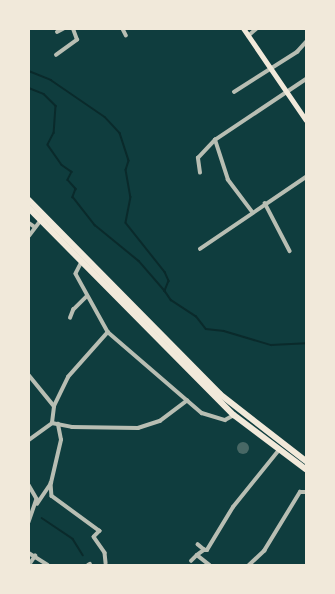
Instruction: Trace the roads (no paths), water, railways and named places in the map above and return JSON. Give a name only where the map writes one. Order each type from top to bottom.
[{"type":"main road","points":[[244,29],[288,91],[306,120]]},
{"type":"main road","points":[[29,200],[248,423],[278,450],[306,469]]},
{"type":"main road","points":[[29,208],[234,416],[248,423],[306,461]]},
{"type":"street","points":[[57,32],[63,29]]},
{"type":"street","points":[[56,55],[76,40],[73,29]]},
{"type":"street","points":[[123,29],[126,35]]},
{"type":"street","points":[[248,36],[256,29]]},
{"type":"street","points":[[234,92],[306,42]]},
{"type":"street","points":[[200,173],[198,158],[215,140],[306,79]]},
{"type":"street","points":[[215,140],[228,180],[252,212]]},
{"type":"street","points":[[200,249],[252,212],[306,177]]},
{"type":"street","points":[[265,204],[290,251]]},
{"type":"street","points":[[29,236],[40,220]]},
{"type":"street","points":[[29,223],[35,227]]},
{"type":"street","points":[[82,262],[76,270],[86,297],[108,332],[187,401],[210,417],[225,420],[234,416]]},
{"type":"street","points":[[70,318],[73,310],[86,297]]},
{"type":"street","points":[[29,440],[52,422],[54,406],[71,372],[108,332]]},
{"type":"street","points":[[29,375],[54,406]]},
{"type":"street","points":[[52,422],[64,425],[138,428],[160,421],[187,401]]},
{"type":"street","points":[[58,424],[61,431]]},
{"type":"street","points":[[64,425],[61,431],[51,484],[52,496],[100,531],[94,537],[105,553],[106,563]]},
{"type":"street","points":[[191,560],[206,550],[233,507],[278,450]]},
{"type":"street","points":[[29,522],[37,504],[51,484]]},
{"type":"street","points":[[29,485],[37,504]]},
{"type":"street","points":[[251,565],[264,551],[300,492],[306,492]]},
{"type":"street","points":[[198,546],[206,550]]},
{"type":"street","points":[[29,553],[48,565]]},
{"type":"street","points":[[197,555],[210,565]]},
{"type":"street","points":[[29,565],[35,556]]},
{"type":"waterway","points":[[29,71],[51,80],[105,117],[120,133],[129,161],[126,170],[131,197],[126,223],[165,272],[169,281],[165,291],[171,300],[196,316],[206,329],[224,331],[271,345],[306,343]]},
{"type":"waterway","points":[[29,88],[44,94],[56,106],[54,133],[48,145],[62,165],[72,172],[68,180],[76,189],[73,197],[95,225],[139,261],[165,291]]},
{"type":"waterway","points":[[42,518],[73,539],[83,555]]}]
